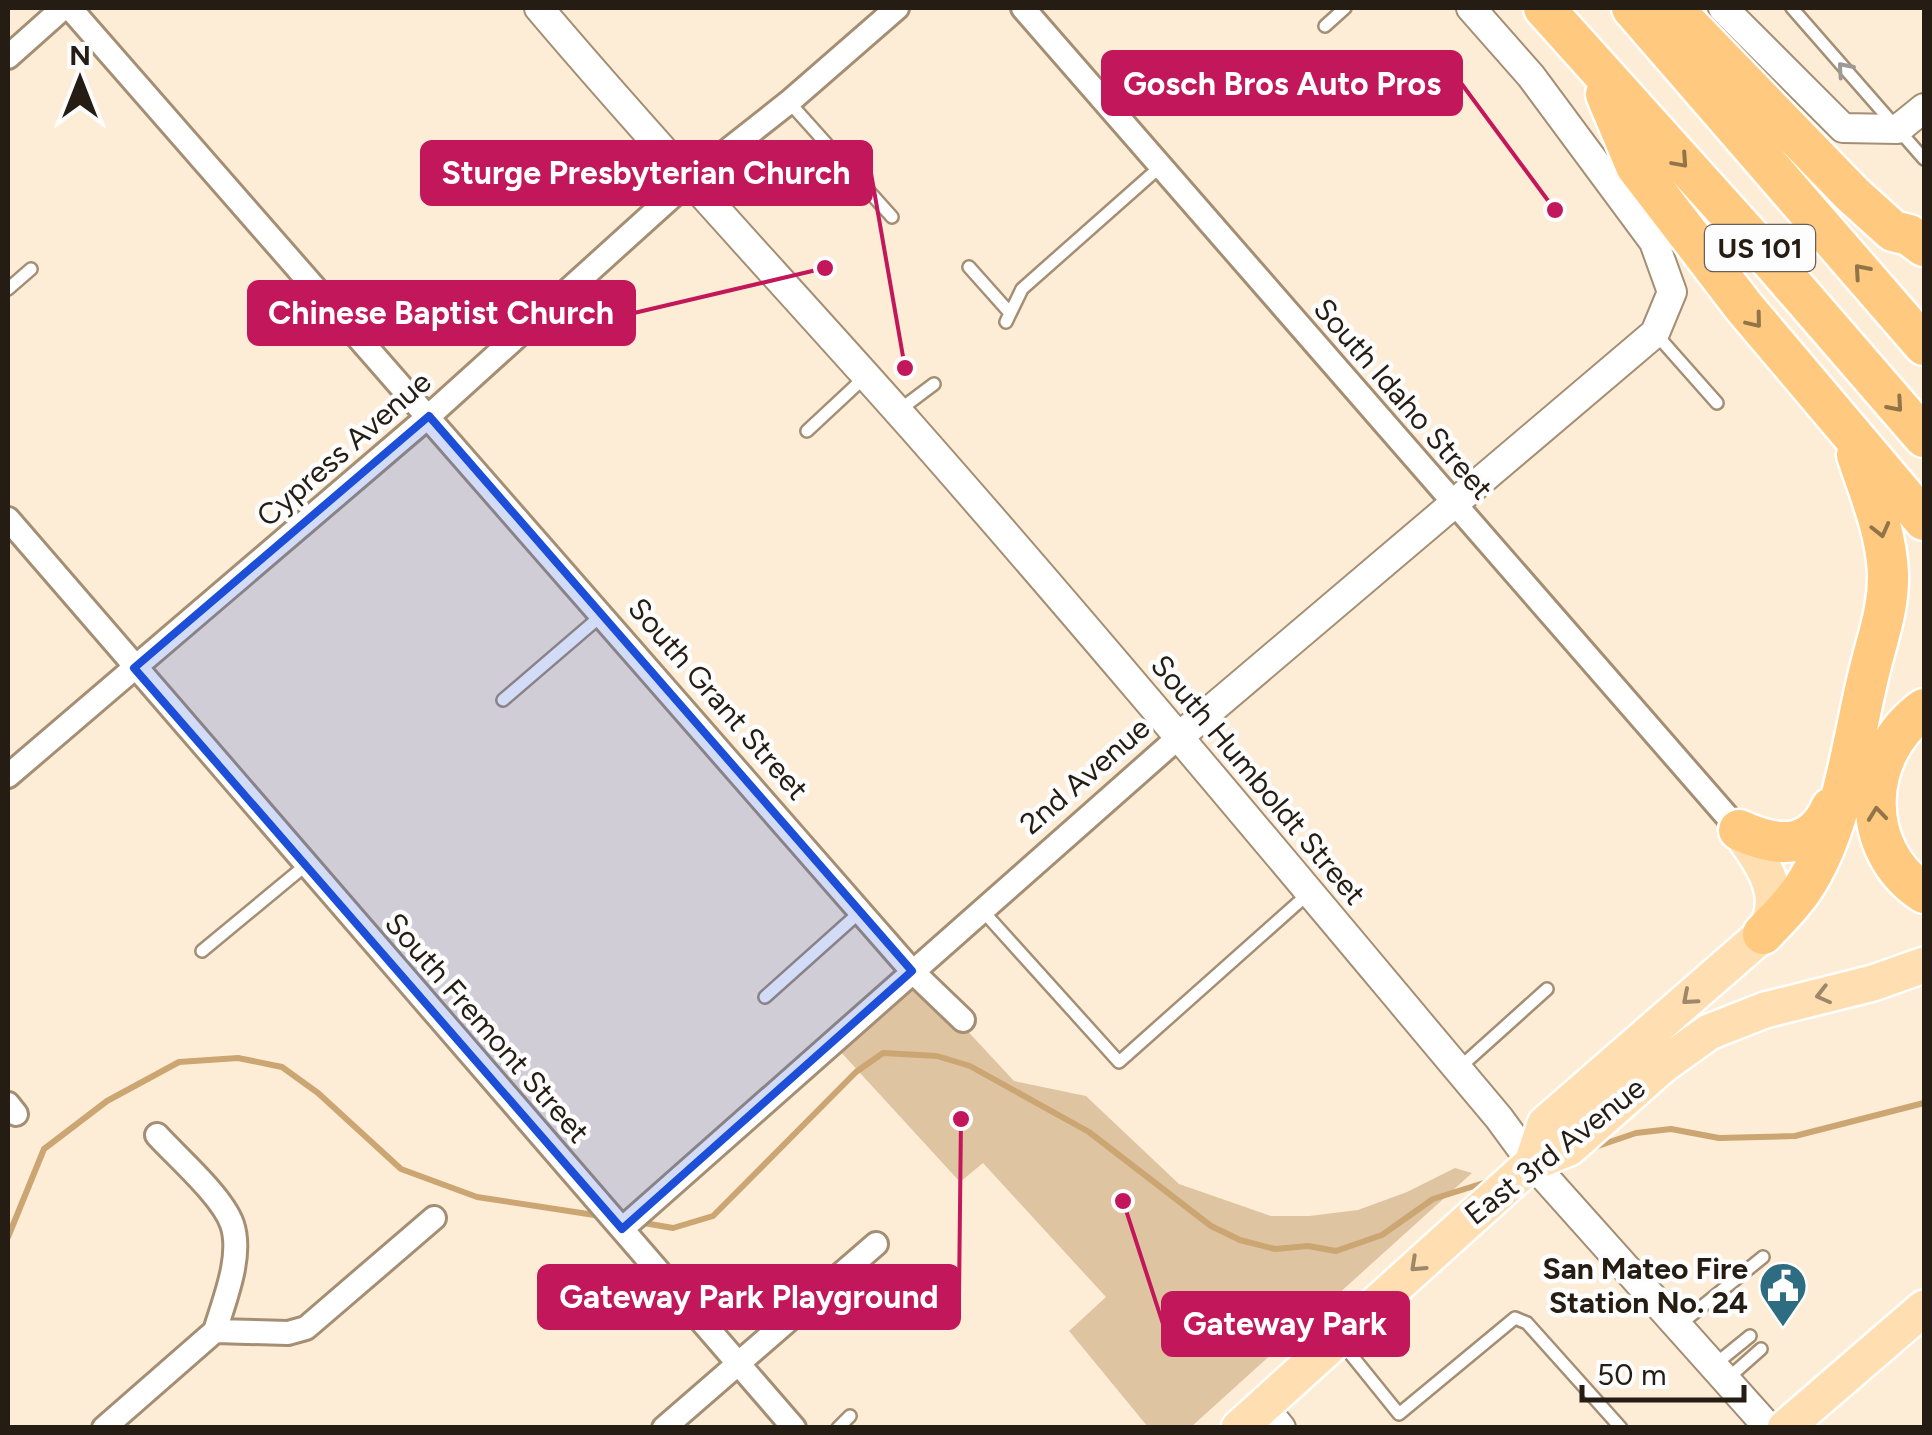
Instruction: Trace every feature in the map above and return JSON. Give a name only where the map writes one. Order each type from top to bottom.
[{"type":"highway","name":"US 101","points":[[1544,8],[1924,437]]},
{"type":"highway","name":"US 101","points":[[1632,8],[1924,345]]},
{"type":"highway","points":[[1672,8],[1811,154],[1909,238],[1899,245],[1924,272]]},
{"type":"highway","points":[[1592,63],[1636,166],[1744,307],[1924,520]]},
{"type":"highway","points":[[1763,934],[1788,908],[1815,866],[1847,773],[1871,665],[1882,636],[1888,590],[1881,524],[1851,437]]},
{"type":"highway","points":[[1924,709],[1890,745],[1876,782],[1874,802],[1881,842],[1891,862],[1924,894]]},
{"type":"highway","points":[[1739,830],[1776,844],[1806,839],[1828,816],[1847,773]]},
{"type":"main road","points":[[1530,1144],[1544,1124],[1763,934],[1771,922],[1774,894],[1764,866],[1739,830]]},
{"type":"main road","name":"East 3rd Avenue","points":[[1261,1420],[1338,1338],[1456,1230],[1530,1144],[1569,1148],[1684,1049],[1736,1020],[1924,965]]},
{"type":"main road","points":[[1785,1428],[1924,1308]]},
{"type":"street","points":[[8,57],[66,8]]},
{"type":"street","name":"South Grant Street","points":[[66,8],[429,416],[912,971],[963,1020]]},
{"type":"street","name":"South Humboldt Street","points":[[539,8],[1180,736],[1458,1069],[1530,1144],[1558,1193],[1768,1428]]},
{"type":"street","name":"Cypress Avenue","points":[[8,776],[429,416],[689,181],[789,102],[897,8]]},
{"type":"street","name":"South Idaho Street","points":[[1022,8],[1739,830]]},
{"type":"street","name":"2nd Avenue","points":[[629,1237],[649,1204],[912,971],[1180,736],[1655,333],[1672,292],[1654,242],[1531,76],[1471,8]]},
{"type":"street","points":[[1723,8],[1843,128],[1898,129],[1924,108]]},
{"type":"street","name":"South Fremont Street","points":[[8,518],[794,1428]]},
{"type":"street","points":[[104,1428],[215,1331],[232,1260],[232,1223],[158,1134]]},
{"type":"street","points":[[215,1331],[288,1334],[306,1328],[434,1218]]},
{"type":"street","points":[[664,1428],[737,1364],[849,1279],[876,1244]]},
{"type":"lane","points":[[1325,26],[1345,8]]},
{"type":"lane","points":[[1792,8],[1924,159]]},
{"type":"lane","points":[[789,102],[892,217]]},
{"type":"lane","points":[[969,268],[1008,318],[1022,290],[1160,166]]},
{"type":"lane","points":[[8,289],[31,269]]},
{"type":"lane","points":[[1655,333],[1717,404]]},
{"type":"lane","points":[[806,430],[866,376]]},
{"type":"lane","points":[[898,412],[934,384]]},
{"type":"lane","points":[[504,700],[602,616]]},
{"type":"lane","points":[[202,951],[306,865]]},
{"type":"lane","points":[[982,910],[1119,1062],[1309,893]]},
{"type":"lane","points":[[766,997],[860,912]]},
{"type":"lane","points":[[1458,1069],[1548,989]]},
{"type":"lane","points":[[1678,1326],[1762,1257]]},
{"type":"lane","points":[[1338,1338],[1399,1414],[1515,1318],[1527,1323],[1621,1428]]},
{"type":"lane","points":[[1720,1373],[1750,1336]]},
{"type":"lane","points":[[1720,1373],[1761,1349]]},
{"type":"lane","points":[[838,1428],[850,1416]]},
{"type":"highlighted area","points":[[429,416],[912,971],[622,1229],[134,668]]},
{"type":"shaded area","points":[[922,982],[1014,1081],[1086,1096],[1179,1184],[1271,1216],[1358,1210],[1455,1168],[1472,1173],[1191,1427],[1148,1427],[1069,1331],[1106,1297],[983,1163],[960,1182],[839,1050]]},
{"type":"waterway","points":[[638,1222],[673,1228],[713,1216],[856,1072],[883,1053],[937,1056],[970,1066],[1089,1132],[1211,1226],[1240,1240],[1275,1249],[1308,1246],[1336,1251],[1382,1235],[1433,1199],[1490,1181]]},
{"type":"waterway","points":[[8,1237],[44,1149],[107,1101],[179,1062],[238,1058],[282,1067],[318,1093],[401,1169],[477,1197],[601,1216]]},
{"type":"waterway","points":[[1592,1148],[1636,1133],[1671,1129],[1719,1138],[1795,1136],[1924,1103]]},
{"type":"place","name":"Gosch Bros Auto Pros","points":[[1555,210]]},
{"type":"place","name":"Chinese Baptist Church","points":[[825,268]]},
{"type":"place","name":"Sturge Presbyterian Church","points":[[905,368]]},
{"type":"place","name":"Gateway Park Playground","points":[[961,1119]]},
{"type":"place","name":"Gateway Park","points":[[1123,1201]]},
{"type":"place","name":"San Mateo Fire Station No. 24","points":[[1783,1328]]}]
